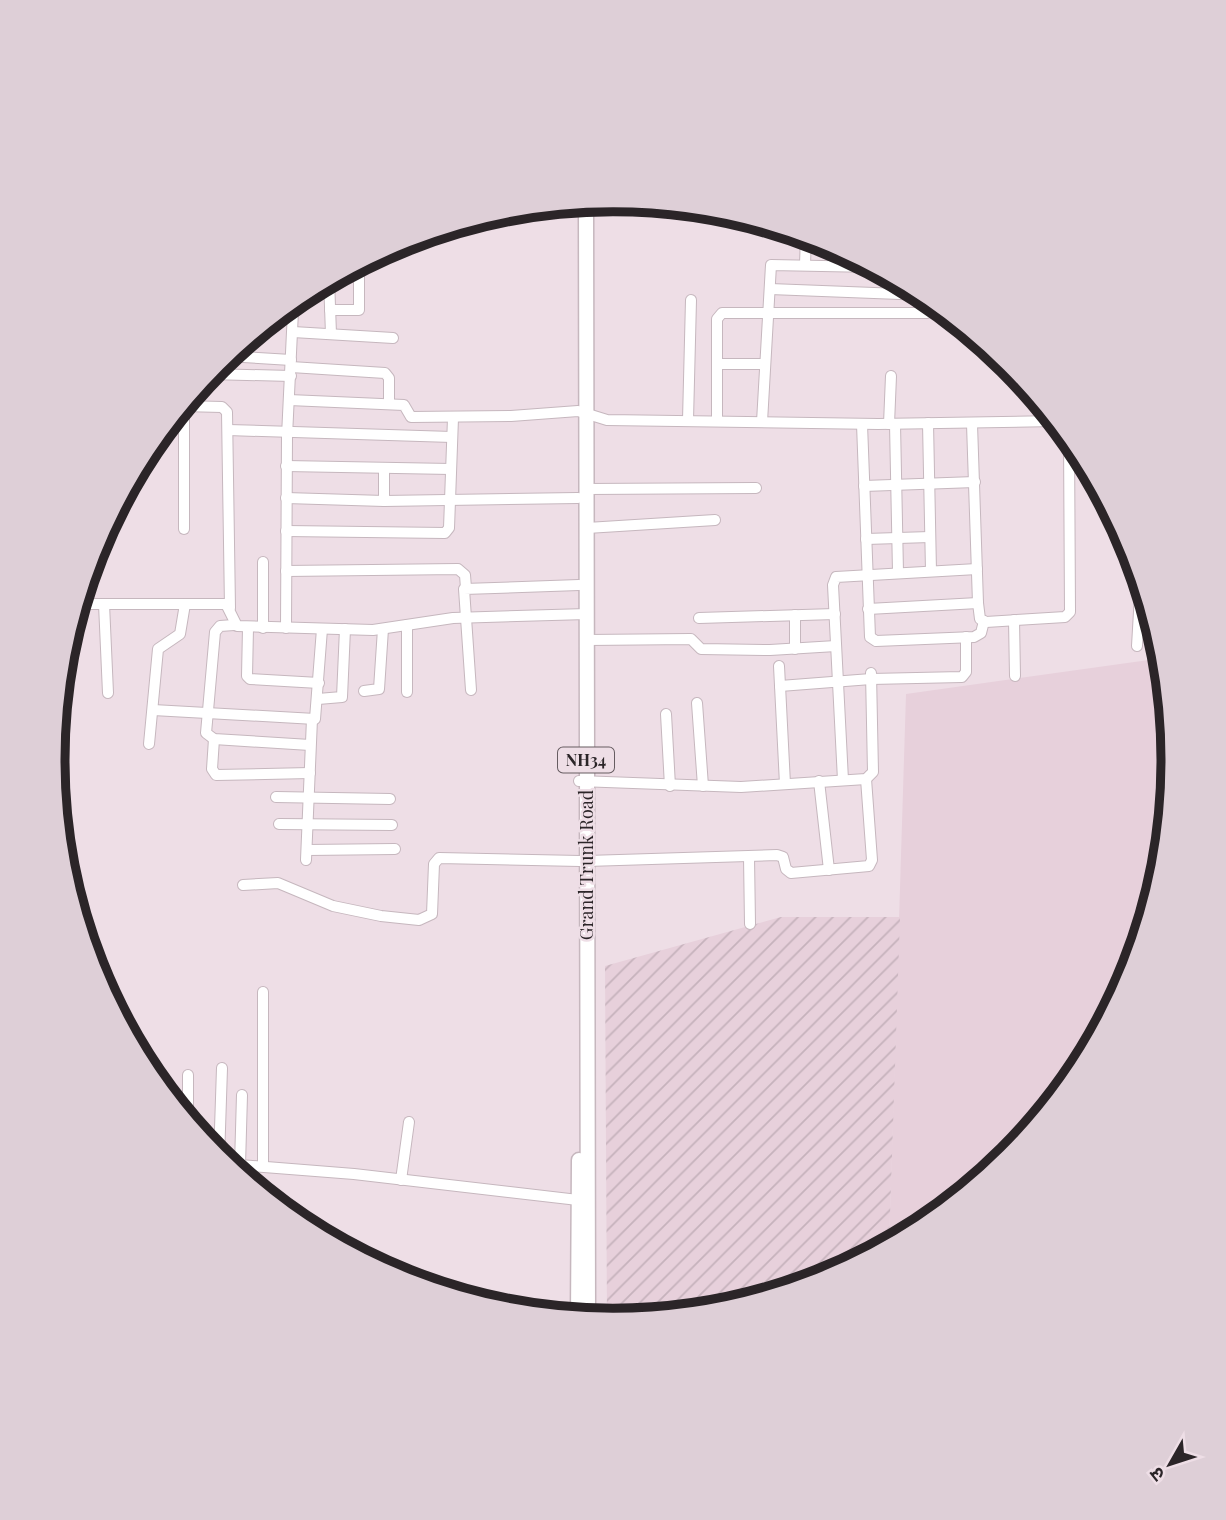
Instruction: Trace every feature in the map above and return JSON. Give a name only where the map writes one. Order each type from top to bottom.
[{"type":"highway","name":"Grand Trunk Road","points":[[576,213],[582,413]]},
{"type":"highway","name":"Grand Trunk Road","points":[[583,781],[587,640],[579,585],[586,213]]},
{"type":"highway","name":"Grand Trunk Road","points":[[582,493],[587,528],[583,614],[587,1307]]},
{"type":"highway","name":"Grand Trunk Road","points":[[578,1307],[583,868]]},
{"type":"street","points":[[805,264],[806,247]]},
{"type":"street","points":[[832,265],[833,258]]},
{"type":"street","points":[[762,422],[771,265],[844,263]]},
{"type":"street","points":[[330,310],[359,310],[359,274]]},
{"type":"street","points":[[770,289],[902,294]]},
{"type":"street","points":[[329,291],[331,334]]},
{"type":"street","points":[[688,420],[691,300]]},
{"type":"street","points":[[717,421],[719,315],[726,311],[928,313]]},
{"type":"street","points":[[286,628],[286,466],[293,315]]},
{"type":"street","points":[[293,332],[393,338]]},
{"type":"street","points":[[240,358],[291,367],[385,373],[389,378],[389,404]]},
{"type":"street","points":[[717,364],[765,364]]},
{"type":"street","points":[[224,373],[291,367]]},
{"type":"street","points":[[891,376],[897,485],[898,572]]},
{"type":"street","points":[[289,400],[406,405],[409,416],[453,418],[582,413],[607,420],[862,424],[1044,421]]},
{"type":"street","points":[[195,406],[222,407],[227,412],[230,608],[234,625]]},
{"type":"street","points":[[286,531],[442,534],[449,528],[453,418]]},
{"type":"street","points":[[183,420],[184,529]]},
{"type":"street","points":[[928,423],[931,571]]},
{"type":"street","points":[[862,424],[868,609],[872,640],[967,637],[981,633],[984,621]]},
{"type":"street","points":[[972,424],[978,604],[979,616],[984,621],[1065,617],[1070,612],[1069,455]]},
{"type":"street","points":[[228,430],[452,437]]},
{"type":"street","points":[[286,466],[451,470]]},
{"type":"street","points":[[384,468],[384,501]]},
{"type":"street","points":[[864,486],[975,482]]},
{"type":"street","points":[[286,498],[450,500],[756,488]]},
{"type":"street","points":[[587,528],[715,520]]},
{"type":"street","points":[[866,539],[930,537]]},
{"type":"street","points":[[263,562],[263,628]]},
{"type":"street","points":[[286,571],[458,569],[465,575],[466,588],[462,593],[471,690]]},
{"type":"street","points":[[843,780],[836,646],[836,577],[867,573],[977,569]]},
{"type":"street","points":[[466,588],[579,585]]},
{"type":"street","points":[[88,604],[226,604],[230,608]]},
{"type":"street","points":[[104,604],[108,693]]},
{"type":"street","points":[[149,744],[159,646],[180,634],[185,604]]},
{"type":"street","points":[[868,609],[978,604]]},
{"type":"street","points":[[1137,646],[1139,605]]},
{"type":"street","points":[[310,745],[214,739],[206,733],[206,712],[217,627],[234,625],[247,628],[383,629],[464,618],[583,614]]},
{"type":"street","points":[[699,618],[835,614]]},
{"type":"street","points":[[795,615],[795,649]]},
{"type":"street","points":[[1014,620],[1015,676]]},
{"type":"street","points":[[407,625],[407,692]]},
{"type":"street","points":[[247,628],[247,676],[250,679],[319,683]]},
{"type":"street","points":[[322,629],[317,715],[313,719],[310,745],[307,855],[395,849]]},
{"type":"street","points":[[318,699],[341,696],[345,629]]},
{"type":"street","points":[[364,691],[377,691],[380,687],[383,629]]},
{"type":"street","points":[[780,686],[871,676],[962,677],[966,672],[967,637]]},
{"type":"street","points":[[587,640],[691,639],[701,649],[836,646]]},
{"type":"street","points":[[779,666],[785,784]]},
{"type":"street","points":[[583,781],[703,786],[866,779],[873,772],[871,676]]},
{"type":"street","points":[[697,703],[703,786]]},
{"type":"street","points":[[153,710],[313,719]]},
{"type":"street","points":[[666,714],[670,786]]},
{"type":"street","points":[[214,739],[212,769],[216,775],[310,773]]},
{"type":"street","points":[[243,885],[278,883],[348,910],[419,920],[432,914],[434,864],[439,858],[583,868],[780,856],[789,872],[866,867],[872,862],[866,779]]},
{"type":"street","points":[[819,781],[829,870]]},
{"type":"street","points":[[276,797],[390,799]]},
{"type":"street","points":[[278,824],[392,825]]},
{"type":"street","points":[[748,857],[750,923]]},
{"type":"street","points":[[263,992],[263,1166]]},
{"type":"street","points":[[220,1142],[222,1068]]},
{"type":"street","points":[[188,1075],[188,1106]]},
{"type":"street","points":[[240,1161],[242,1094]]},
{"type":"street","points":[[401,1180],[409,1122]]},
{"type":"street","points":[[244,1165],[578,1200]]},
{"type":"shaded area","points":[[1152,660],[1160,724],[1160,796],[1151,867],[1132,936],[1105,1002],[1069,1065],[1048,1094],[1001,1148],[947,1195],[889,1234],[906,694]]},
{"type":"shaded area","points":[[781,917],[900,917],[889,1234],[823,1267],[755,1290],[685,1304],[607,1308],[605,966]]}]
